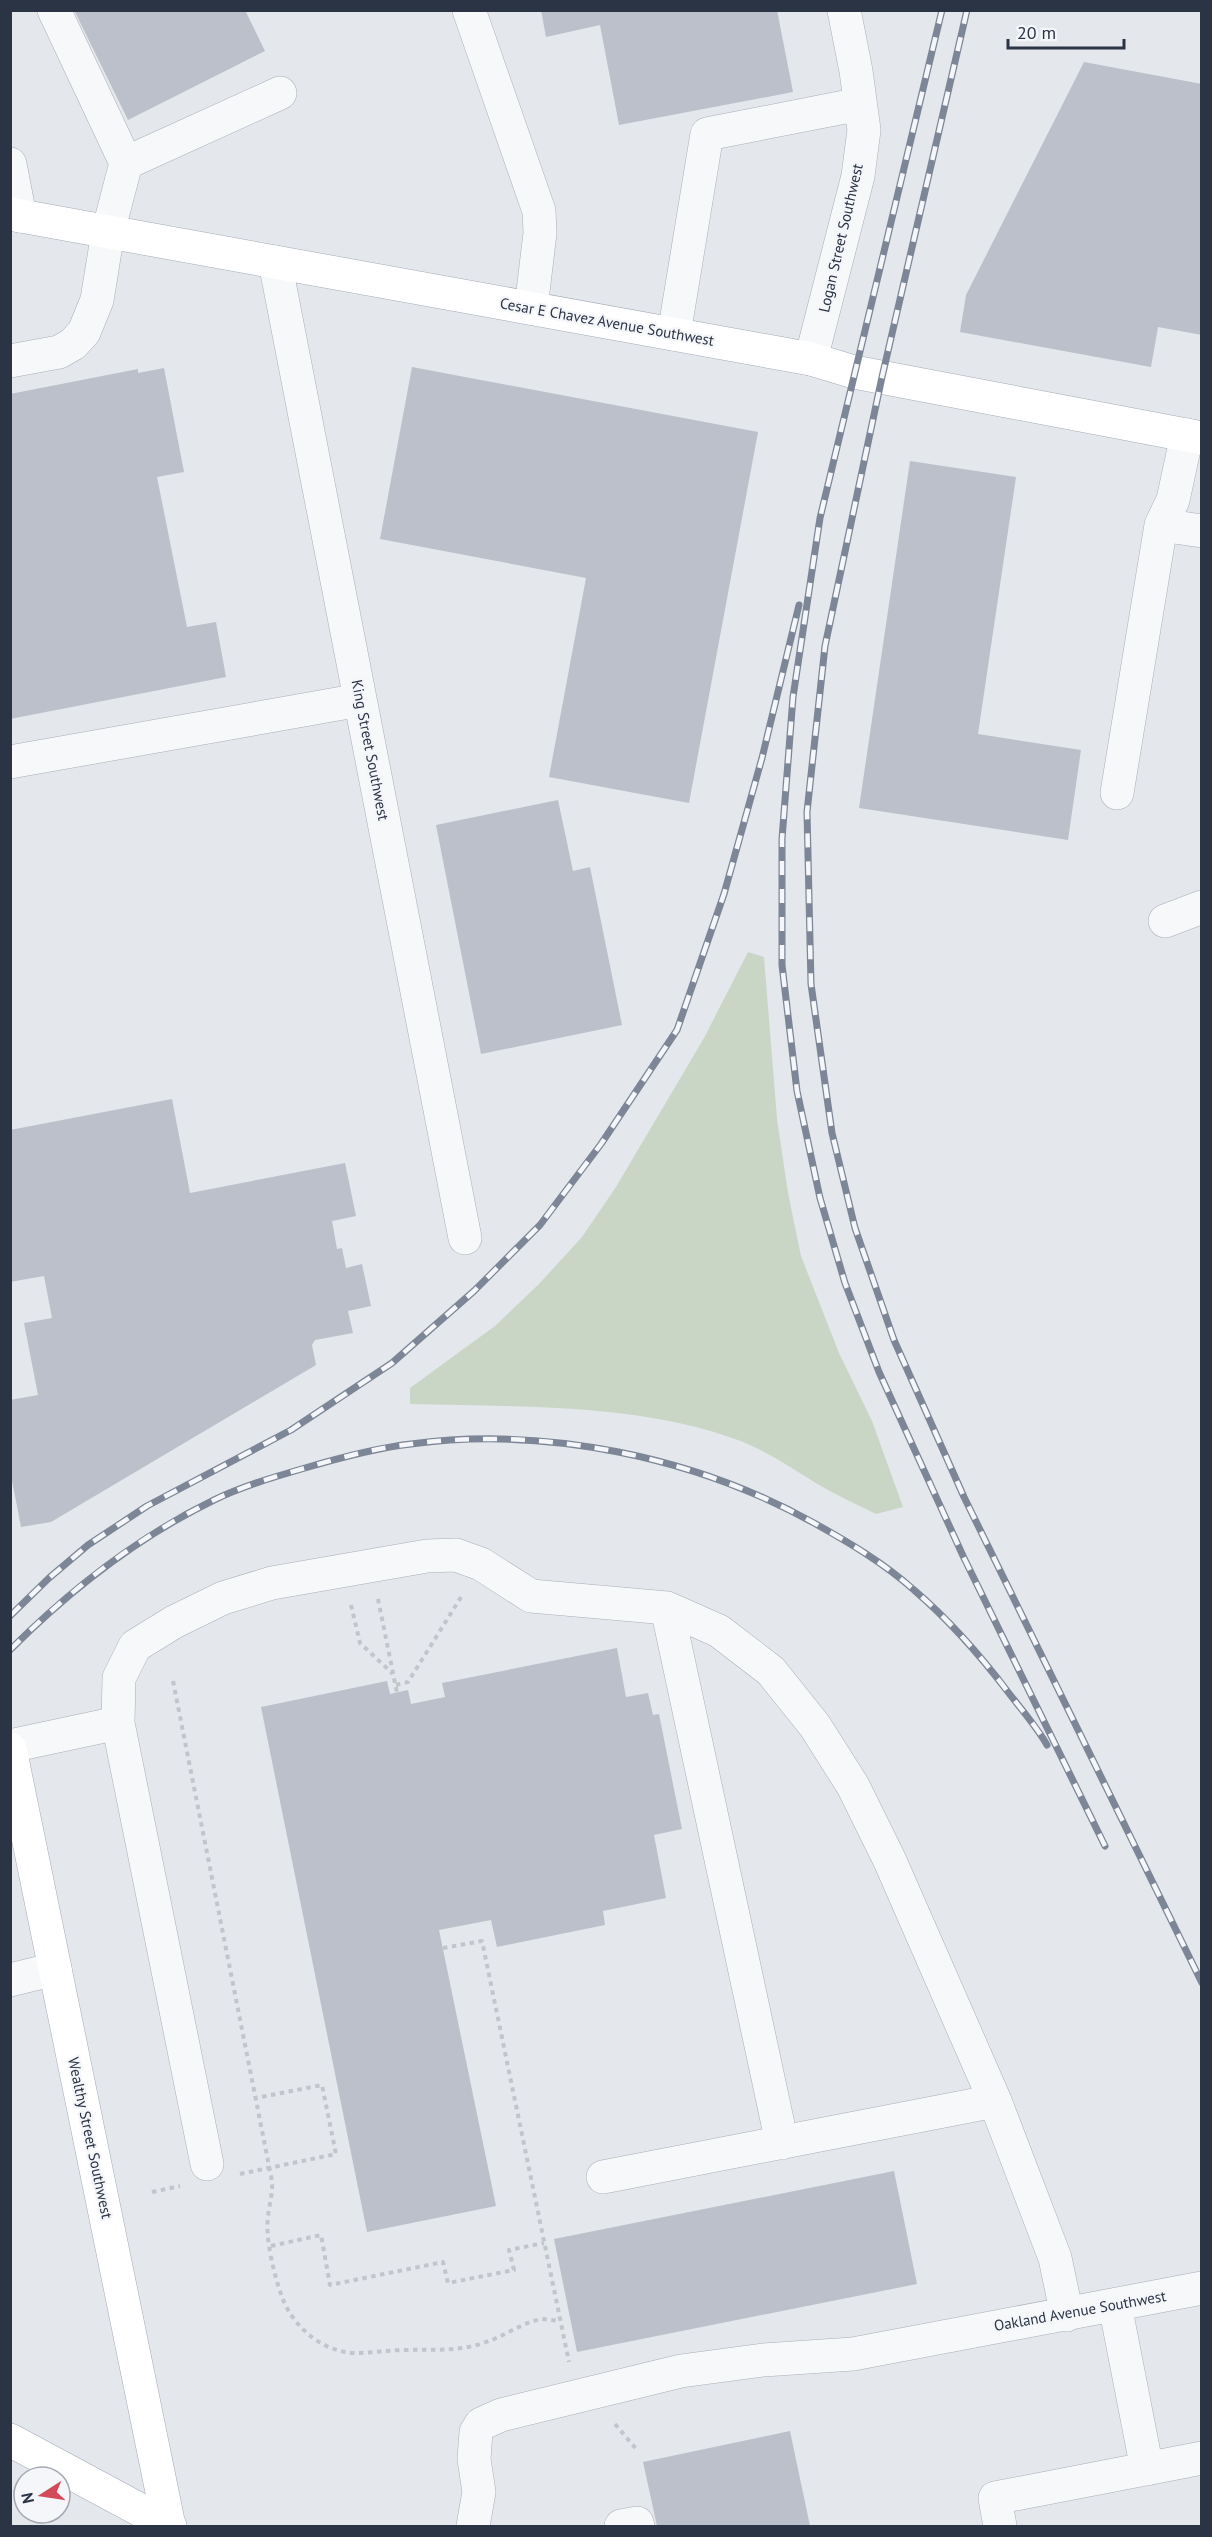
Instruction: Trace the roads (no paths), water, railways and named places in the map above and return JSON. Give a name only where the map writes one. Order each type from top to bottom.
[{"type":"main road","name":"Cesar E Chavez Avenue Southwest","points":[[15,215],[811,359],[854,372],[1194,437]]},
{"type":"main road","name":"Wealthy Street Southwest","points":[[10,1747],[169,2526]]},
{"type":"main road","points":[[10,2439],[169,2526]]},
{"type":"street","points":[[10,361],[59,352],[73,344],[84,332],[97,300],[108,232],[126,163],[54,10]]},
{"type":"street","points":[[469,10],[539,211],[540,233],[531,308]]},
{"type":"street","name":"Logan Street Southwest","points":[[811,359],[858,176],[864,130],[844,10]]},
{"type":"street","points":[[126,163],[280,93]]},
{"type":"street","points":[[674,334],[707,134],[860,104]]},
{"type":"street","points":[[10,164],[15,215]]},
{"type":"street","name":"King Street Southwest","points":[[275,262],[465,1238]]},
{"type":"street","points":[[1117,793],[1161,525],[1173,500],[1194,437]]},
{"type":"street","points":[[1161,525],[1202,531]]},
{"type":"street","points":[[10,762],[360,700]]},
{"type":"street","points":[[1165,921],[1202,906]]},
{"type":"street","points":[[209,2175],[118,1723],[118,1678],[135,1646],[174,1622],[223,1599],[272,1583],[356,1567],[427,1556],[456,1555],[481,1564],[531,1596],[667,1608],[719,1631],[771,1671],[815,1726],[853,1786],[890,1861],[994,2101],[1055,2258],[1067,2315]]},
{"type":"street","points":[[667,1608],[782,2143]]},
{"type":"street","points":[[10,1747],[118,1723]]},
{"type":"street","points":[[10,1980],[55,1969]]},
{"type":"street","points":[[603,2177],[994,2101]]},
{"type":"street","name":"Oakland Avenue Southwest","points":[[473,2526],[479,2492],[474,2459],[476,2432],[481,2424],[501,2415],[681,2371],[763,2360],[853,2354],[1202,2288]]},
{"type":"street","points":[[1115,2305],[1147,2469]]},
{"type":"street","points":[[1000,2526],[995,2498],[1202,2458]]},
{"type":"street","points":[[621,2526],[637,2523],[638,2526]]},
{"type":"railway","points":[[942,10],[820,518],[793,697],[782,839],[782,965],[797,1091],[820,1198],[845,1283],[879,1372],[964,1558],[1105,1846]]},
{"type":"railway","points":[[967,10],[882,377],[825,646],[807,812],[811,984],[832,1133],[855,1228],[894,1340],[964,1497],[1202,1983]]},
{"type":"railway","points":[[10,1616],[49,1578],[88,1545],[147,1506],[291,1430],[392,1363],[474,1291],[540,1225],[601,1144],[677,1030],[724,894],[762,758],[799,605]]},
{"type":"railway","points":[[10,1650],[57,1606],[131,1548],[185,1515],[247,1486],[331,1461],[398,1446],[462,1440],[514,1439],[618,1452],[670,1464],[720,1480],[768,1500],[853,1545],[902,1580],[952,1626],[997,1678],[1047,1745]]}]
